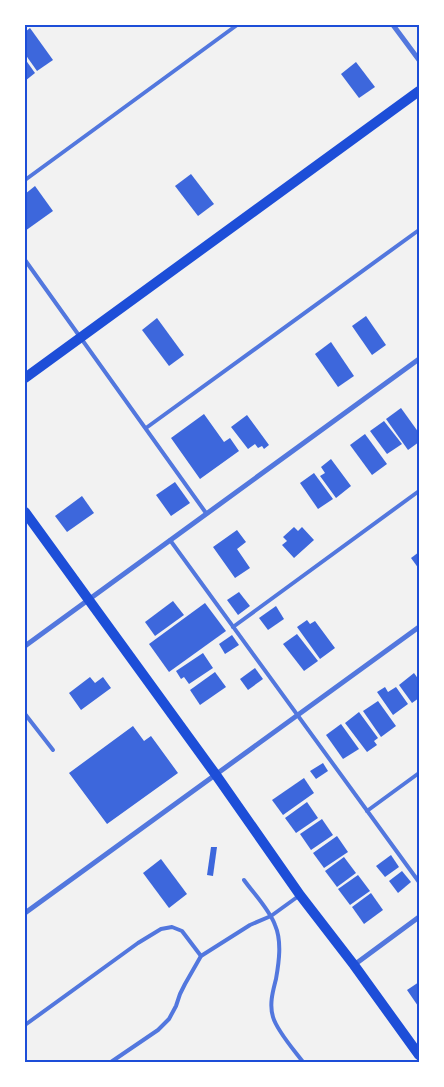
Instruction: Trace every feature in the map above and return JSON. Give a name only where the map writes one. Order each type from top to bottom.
[{"type":"main road","points":[[25,378],[419,90]]},
{"type":"main road","points":[[25,512],[216,775],[300,895],[354,965],[419,1055]]},
{"type":"street","points":[[393,25],[419,60]]},
{"type":"street","points":[[25,646],[419,359]]},
{"type":"street","points":[[25,913],[419,626]]},
{"type":"street","points":[[354,965],[419,918]]},
{"type":"lane","points":[[25,180],[237,25]]},
{"type":"lane","points":[[146,428],[419,230]]},
{"type":"lane","points":[[25,260],[206,513]]},
{"type":"lane","points":[[234,627],[419,491]]},
{"type":"lane","points":[[170,540],[419,882]]},
{"type":"lane","points":[[25,714],[53,750]]},
{"type":"lane","points":[[367,811],[419,773]]},
{"type":"lane","points":[[244,880],[271,916],[276,926],[279,948],[278,965],[271,1009],[276,1025],[303,1062]]},
{"type":"lane","points":[[111,1062],[158,1030],[169,1019],[185,984],[201,956],[250,924],[271,916],[300,895]]},
{"type":"lane","points":[[25,1025],[138,943],[161,929],[172,927],[182,931],[201,956]]},
{"type":"building","points":[[30,28],[53,60],[37,71],[25,54],[25,32]]},
{"type":"building","points":[[25,59],[35,73],[25,81]]},
{"type":"building","points":[[356,62],[375,87],[359,98],[341,74]]},
{"type":"building","points":[[191,174],[214,204],[198,216],[175,186]]},
{"type":"building","points":[[35,186],[53,211],[25,231],[25,194]]},
{"type":"building","points":[[366,316],[386,345],[372,355],[352,326]]},
{"type":"building","points":[[157,318],[184,355],[169,366],[142,330]]},
{"type":"building","points":[[331,342],[354,376],[338,387],[315,354]]},
{"type":"building","points":[[401,408],[419,433],[419,442],[408,450],[386,419]]},
{"type":"building","points":[[204,414],[224,442],[230,438],[239,451],[200,479],[171,438]]},
{"type":"building","points":[[247,415],[269,445],[264,449],[262,446],[258,448],[255,444],[248,449],[231,427]]},
{"type":"building","points":[[384,421],[402,444],[387,454],[370,431]]},
{"type":"building","points":[[365,434],[387,464],[372,475],[350,445]]},
{"type":"building","points":[[331,459],[351,486],[336,498],[320,476],[325,473],[321,467]]},
{"type":"building","points":[[314,473],[333,499],[318,509],[300,483]]},
{"type":"building","points":[[175,482],[190,503],[171,516],[156,495]]},
{"type":"building","points":[[82,496],[94,513],[67,532],[55,516]]},
{"type":"building","points":[[294,527],[298,531],[302,527],[314,540],[294,558],[282,545],[287,541],[283,537]]},
{"type":"building","points":[[237,530],[246,542],[237,549],[250,568],[235,578],[213,547]]},
{"type":"building","points":[[419,552],[419,569],[411,558]]},
{"type":"building","points":[[239,592],[250,606],[238,615],[227,600]]},
{"type":"building","points":[[173,601],[184,615],[155,636],[145,622]]},
{"type":"building","points":[[205,603],[226,631],[169,672],[149,644]]},
{"type":"building","points":[[276,606],[284,619],[268,630],[259,618]]},
{"type":"building","points":[[307,620],[310,624],[315,621],[335,648],[320,659],[297,627]]},
{"type":"building","points":[[297,634],[318,661],[304,671],[283,644]]},
{"type":"building","points":[[232,635],[239,645],[225,654],[219,644]]},
{"type":"building","points":[[203,653],[213,668],[189,684],[184,677],[181,679],[176,671]]},
{"type":"building","points":[[255,668],[263,679],[248,690],[240,679]]},
{"type":"building","points":[[215,672],[226,687],[200,705],[190,690]]},
{"type":"building","points":[[414,673],[419,680],[419,698],[412,703],[399,685]]},
{"type":"building","points":[[90,677],[95,683],[103,677],[111,688],[81,710],[69,693]]},
{"type":"building","points":[[385,687],[388,692],[396,687],[408,704],[393,715],[377,692]]},
{"type":"building","points":[[378,701],[396,726],[381,737],[363,711]]},
{"type":"building","points":[[359,712],[378,738],[374,741],[377,745],[367,752],[345,723]]},
{"type":"building","points":[[341,724],[359,749],[343,759],[326,735]]},
{"type":"building","points":[[133,726],[144,741],[151,736],[178,773],[107,824],[69,773]]},
{"type":"building","points":[[323,763],[328,771],[316,779],[310,771]]},
{"type":"building","points":[[304,778],[314,793],[283,815],[272,800]]},
{"type":"building","points":[[307,802],[318,818],[296,833],[285,818]]},
{"type":"building","points":[[322,819],[333,835],[311,850],[300,834]]},
{"type":"building","points":[[337,836],[348,852],[324,868],[313,853]]},
{"type":"building","points":[[211,847],[217,847],[213,876],[207,875]]},
{"type":"building","points":[[391,855],[399,867],[385,877],[376,866]]},
{"type":"building","points":[[344,857],[356,873],[337,887],[325,871]]},
{"type":"building","points":[[161,859],[187,894],[169,908],[143,873]]},
{"type":"building","points":[[402,871],[411,882],[398,893],[389,881]]},
{"type":"building","points":[[358,875],[370,891],[350,905],[338,889]]},
{"type":"building","points":[[371,893],[383,910],[364,924],[352,907]]},
{"type":"building","points":[[419,982],[419,1005],[418,1006],[407,990]]}]
